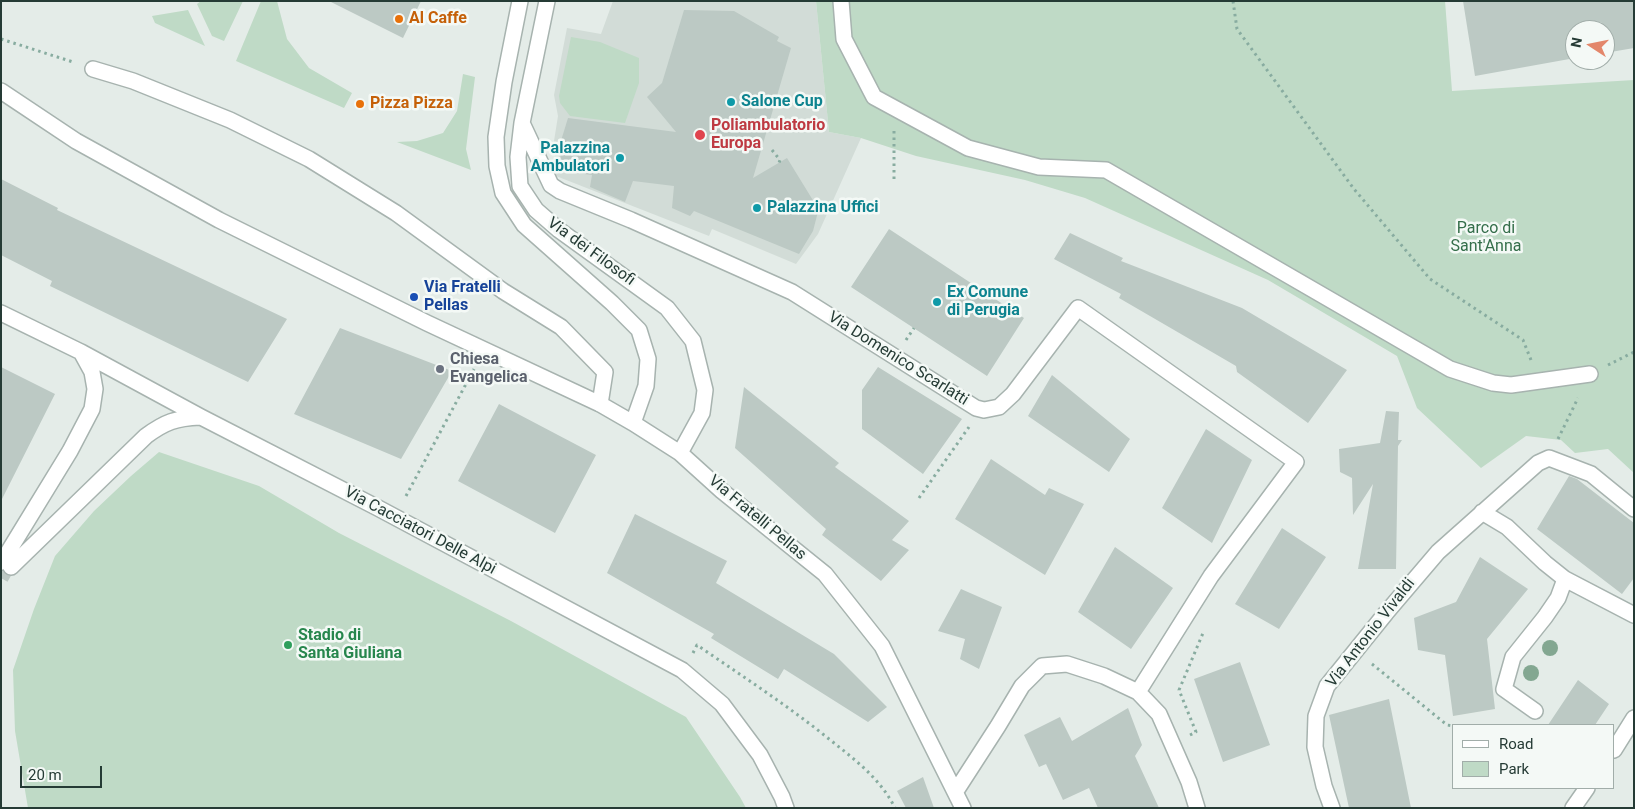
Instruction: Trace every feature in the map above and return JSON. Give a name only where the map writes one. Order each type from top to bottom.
[{"type":"street","name":"Via dei Filosofi","points":[[520,1],[504,82],[496,137],[497,166],[503,193],[524,225],[612,303],[639,330],[648,359],[646,386],[633,422]]},
{"type":"street","name":"Via dei Filosofi","points":[[547,1],[522,123],[518,158],[520,186],[536,210],[559,230],[667,308],[693,341],[705,390],[702,413],[680,453]]},
{"type":"street","points":[[841,1],[844,39],[874,97],[968,148],[1039,167],[1106,170],[1450,369],[1493,383],[1510,385],[1590,374]]},
{"type":"street","points":[[93,69],[133,81],[230,120],[308,159],[396,213],[503,292],[561,327],[605,372],[600,404]]},
{"type":"street","name":"Via Fratelli Pellas","points":[[1,91],[76,141],[219,220],[427,323],[600,404],[633,422],[680,453],[722,491],[825,574],[882,646],[963,808]]},
{"type":"street","name":"Via Domenico Scarlatti","points":[[522,123],[552,185],[560,191],[632,220],[792,292],[976,408],[984,410],[999,407],[1013,394],[1078,308],[1296,462],[1211,576],[1138,692]]},
{"type":"street","name":"Via Cacciatori Delle Alpi","points":[[1,313],[81,352],[682,670],[722,704],[733,718],[760,755],[786,808]]},
{"type":"street","points":[[6,564],[92,409],[95,389],[92,372],[81,352]]},
{"type":"street","points":[[6,564],[146,436],[162,425],[180,418],[201,417]]},
{"type":"street","points":[[1549,458],[1591,474],[1634,510]]},
{"type":"street","name":"Via Antonio Vivaldi","points":[[1332,808],[1324,786],[1315,747],[1316,716],[1327,686],[1438,552],[1538,463],[1549,458]]},
{"type":"street","points":[[1482,512],[1507,527],[1565,579],[1634,615]]},
{"type":"street","points":[[1535,710],[1504,689],[1513,657],[1558,598],[1565,579]]},
{"type":"street","points":[[956,791],[1022,686],[1042,666],[1067,664],[1104,676],[1138,692],[1159,714],[1189,782],[1197,808]]},
{"type":"street","points":[[1615,748],[1634,718]]},
{"type":"street","points":[[1573,808],[1587,789]]},
{"type":"path","points":[[1233,1],[1237,29],[1354,189],[1430,279],[1523,340],[1540,381]]},
{"type":"path","points":[[1,39],[93,69]]},
{"type":"path","points":[[894,107],[894,183]]},
{"type":"path","points":[[772,150],[780,160],[778,163]]},
{"type":"path","points":[[1549,458],[1590,374],[1634,352]]},
{"type":"path","points":[[406,496],[475,366]]},
{"type":"path","points":[[919,498],[969,429]]},
{"type":"path","points":[[1187,736],[1196,732],[1179,690],[1204,631]]},
{"type":"path","points":[[692,654],[697,645],[794,711],[865,768],[889,795],[895,808]]},
{"type":"path","points":[[1356,651],[1447,725],[1452,726]]},
{"type":"shaded area","name":"Poliambulatorio Europa","points":[[613,1],[816,1],[829,132],[861,138],[818,234],[796,264],[712,229],[709,236],[556,176],[554,141],[558,116],[554,95],[567,28],[601,34]]},
{"type":"green space","points":[[201,1],[243,1],[224,41],[212,36],[197,4]]},
{"type":"green space","points":[[261,1],[277,1],[287,39],[309,68],[352,93],[344,108],[236,61]]},
{"type":"green space","name":"Parco di Sant'Anna","points":[[816,1],[1445,1],[1452,91],[1634,80],[1634,473],[1608,449],[1575,453],[1561,440],[1526,436],[1481,468],[1417,408],[1397,356],[1268,280],[1085,198],[1025,180],[916,156],[861,138],[829,132]]},
{"type":"green space","points":[[188,10],[205,46],[155,23],[152,16]]},
{"type":"green space","points":[[571,37],[600,42],[639,58],[639,83],[625,123],[570,116],[560,103],[559,96]]},
{"type":"green space","points":[[463,74],[475,77],[466,149],[471,170],[397,142],[417,141],[443,133],[457,111]]},
{"type":"green space","name":"Stadio di Santa Giuliana","points":[[159,452],[259,486],[339,533],[511,621],[686,717],[746,808],[28,808],[15,731],[13,670],[34,609],[55,556],[94,511]]},
{"type":"building","points":[[329,1],[421,1],[403,38]]},
{"type":"building","points":[[1463,1],[1634,1],[1634,48],[1615,51],[1615,20],[1565,20],[1565,60],[1475,76]]},
{"type":"building","points":[[684,10],[734,11],[779,37],[777,41],[791,48],[753,178],[787,158],[814,202],[820,204],[813,231],[799,254],[694,211],[690,216],[672,208],[674,186],[633,181],[625,202],[590,187],[592,175],[561,171],[560,144],[568,118],[676,132],[647,97],[662,83]]},
{"type":"building","points":[[1,179],[58,208],[57,210],[287,319],[248,382],[50,286],[52,281],[1,255]]},
{"type":"building","name":"Ex Comune di Perugia","points":[[889,229],[1024,318],[987,376],[851,287]]},
{"type":"building","points":[[1070,233],[1123,258],[1121,261],[1242,308],[1347,370],[1308,423],[1237,372],[1236,366],[1119,298],[1121,294],[1054,259]]},
{"type":"building","points":[[340,328],[452,371],[401,459],[294,414]]},
{"type":"building","points":[[1,367],[55,394],[1,501]]},
{"type":"building","points":[[878,367],[962,419],[923,474],[862,429],[862,390]]},
{"type":"building","points":[[1052,375],[1130,439],[1109,472],[1028,416]]},
{"type":"building","points":[[744,387],[839,463],[835,467],[909,521],[892,540],[909,550],[881,581],[822,535],[826,529],[735,448]]},
{"type":"building","points":[[499,404],[596,455],[555,533],[458,481]]},
{"type":"building","points":[[1386,411],[1399,412],[1398,440],[1402,440],[1398,446],[1396,569],[1358,569],[1373,484],[1353,515],[1352,478],[1340,472],[1339,449],[1380,443]]},
{"type":"building","points":[[1206,429],[1252,460],[1212,543],[1162,508]]},
{"type":"building","points":[[991,459],[1045,495],[1049,488],[1084,504],[1045,575],[955,519]]},
{"type":"building","points":[[1569,476],[1577,479],[1634,523],[1634,578],[1622,594],[1537,529]]},
{"type":"building","points":[[635,514],[727,561],[716,583],[834,654],[887,707],[868,722],[784,669],[778,679],[711,638],[714,634],[607,573]]},
{"type":"building","points":[[1282,528],[1326,557],[1279,629],[1235,604]]},
{"type":"building","points":[[1115,547],[1173,588],[1131,649],[1078,612]]},
{"type":"building","points":[[1480,557],[1528,589],[1487,639],[1495,709],[1453,716],[1445,655],[1418,650],[1414,618],[1456,602]]},
{"type":"building","points":[[961,589],[1002,607],[979,669],[960,659],[965,639],[938,631]]},
{"type":"building","points":[[1240,662],[1270,745],[1223,762],[1194,679]]},
{"type":"building","points":[[1578,680],[1609,704],[1596,724],[1549,724]]},
{"type":"building","points":[[1389,699],[1411,808],[1349,808],[1329,715]]},
{"type":"building","points":[[1128,708],[1142,745],[1135,756],[1159,808],[1098,808],[1089,788],[1063,800],[1046,764],[1039,767],[1024,735],[1060,717],[1072,741]]},
{"type":"building","points":[[923,777],[934,808],[906,808],[897,791]]},
{"type":"tunnel","points":[[1,578],[5,571],[11,567]]},
{"type":"place","name":"Al Caffe","points":[[399,19]]},
{"type":"place","name":"Salone Cup","points":[[731,102]]},
{"type":"place","name":"Pizza Pizza","points":[[360,104]]},
{"type":"place","name":"Poliambulatorio Europa","points":[[700,135]]},
{"type":"place","name":"Palazzina Ambulatori","points":[[620,158]]},
{"type":"place","name":"Palazzina Uffici","points":[[757,208]]},
{"type":"place","name":"Via Fratelli Pellas","points":[[414,297]]},
{"type":"place","name":"Ex Comune di Perugia","points":[[937,302]]},
{"type":"place","name":"Chiesa Evangelica","points":[[440,369]]},
{"type":"place","name":"Stadio di Santa Giuliana","points":[[288,645]]}]
